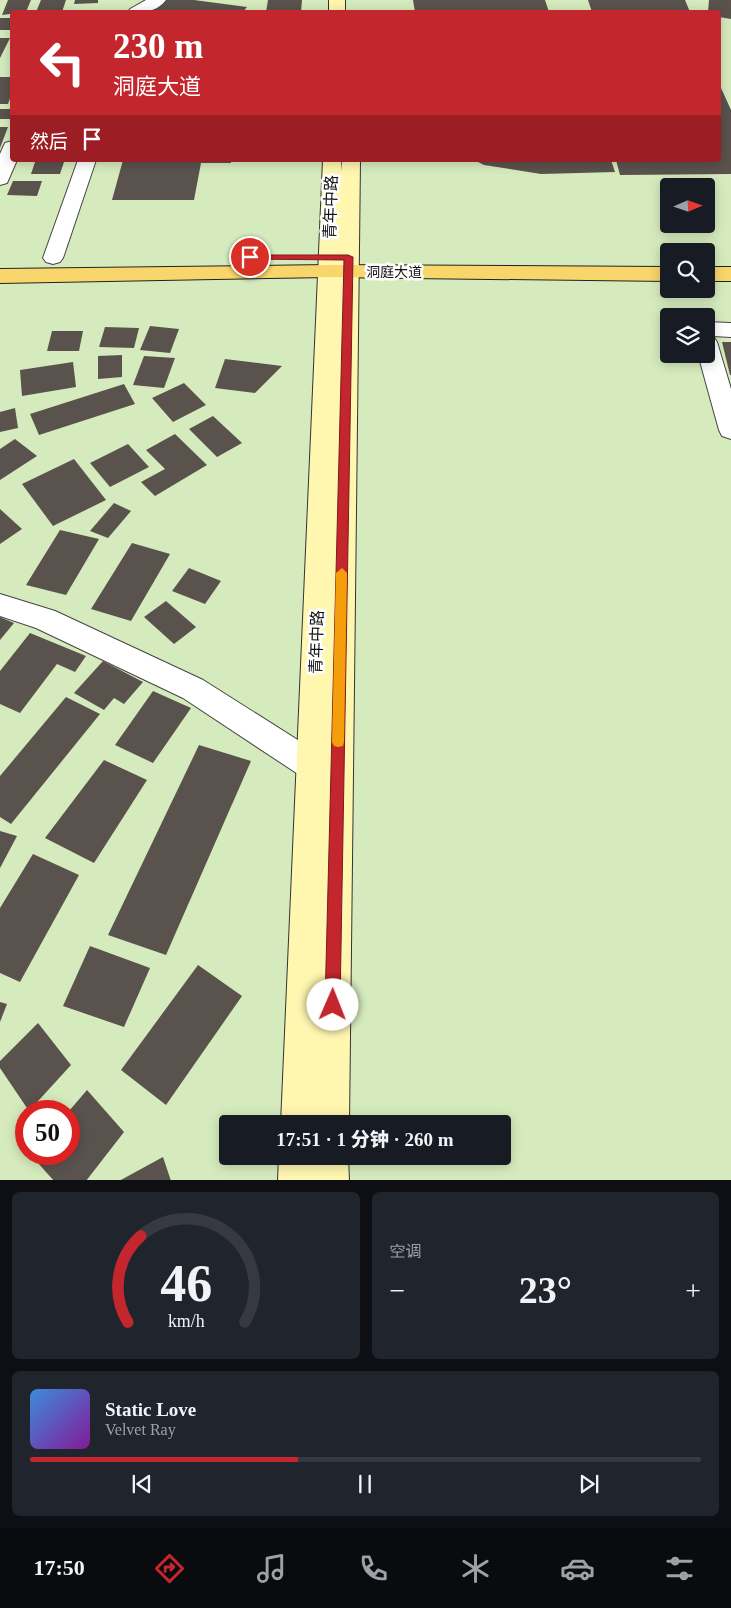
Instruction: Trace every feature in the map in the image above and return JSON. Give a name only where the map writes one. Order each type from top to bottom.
[{"type":"main road","name":"青年中路","points":[[332,162],[339,264]]},
{"type":"main road","name":"青年中路","points":[[300,1115],[312,766],[339,264],[351,162]]},
{"type":"main road","name":"洞庭大道","points":[[0,276],[339,264],[660,256]]},
{"type":"main road","points":[[715,256],[731,256]]},
{"type":"main road","name":"洞庭大道","points":[[0,258],[339,264],[660,274]]},
{"type":"main road","points":[[330,1115],[339,264]]},
{"type":"main road","points":[[715,274],[731,274]]},
{"type":"main road","points":[[298,1165],[298,1180]]},
{"type":"main road","points":[[329,1180],[330,1165]]},
{"type":"street","points":[[140,10],[158,0]]},
{"type":"street","points":[[0,179],[10,152]]},
{"type":"street","points":[[53,258],[86,162]]},
{"type":"street","points":[[715,329],[731,330]]},
{"type":"street","points":[[712,363],[731,430]]},
{"type":"street","points":[[0,605],[45,619],[194,689],[312,766]]},
{"type":"green space","points":[[0,0],[731,0],[731,1180],[0,1180]]},
{"type":"building","points":[[8,0],[31,0],[27,10],[10,10],[10,14],[2,15]]},
{"type":"building","points":[[41,0],[66,0],[63,10],[37,10]]},
{"type":"building","points":[[75,0],[98,0],[98,3],[74,4]]},
{"type":"building","points":[[161,0],[194,0],[247,7],[245,10],[153,10]]},
{"type":"building","points":[[268,0],[302,0],[301,10],[266,10]]},
{"type":"building","points":[[413,0],[545,0],[548,10],[415,10]]},
{"type":"building","points":[[588,0],[685,0],[689,10],[591,10]]},
{"type":"building","points":[[709,0],[731,0],[731,19],[721,17],[721,10],[708,10]]},
{"type":"building","points":[[0,18],[10,18],[10,30],[0,30]]},
{"type":"building","points":[[0,38],[10,38],[0,58]]},
{"type":"building","points":[[0,77],[10,77],[10,98],[8,104],[0,104]]},
{"type":"building","points":[[721,88],[731,110],[731,174],[620,175],[617,162],[721,162]]},
{"type":"building","points":[[0,109],[10,109],[10,119],[0,119]]},
{"type":"building","points":[[0,127],[8,127],[0,148]]},
{"type":"building","points":[[35,162],[64,162],[60,174],[31,174]]},
{"type":"building","points":[[122,162],[231,162],[201,163],[194,200],[112,200]]},
{"type":"building","points":[[478,162],[612,162],[615,172],[541,174],[484,165]]},
{"type":"building","points":[[13,181],[42,181],[37,196],[7,195]]},
{"type":"building","points":[[150,326],[179,329],[170,353],[140,350]]},
{"type":"building","points":[[105,327],[139,328],[134,348],[99,347]]},
{"type":"building","points":[[52,331],[83,331],[79,351],[47,351]]},
{"type":"building","points":[[722,342],[731,342],[731,375],[730,375]]},
{"type":"building","points":[[122,355],[122,377],[98,379],[98,356]]},
{"type":"building","points":[[144,356],[175,358],[164,388],[133,385]]},
{"type":"building","points":[[225,359],[282,366],[255,393],[215,388]]},
{"type":"building","points":[[73,362],[76,387],[22,396],[20,370]]},
{"type":"building","points":[[184,383],[206,405],[173,422],[152,398]]},
{"type":"building","points":[[124,384],[135,404],[39,435],[30,414]]},
{"type":"building","points":[[15,408],[18,428],[0,432],[0,412]]},
{"type":"building","points":[[213,416],[242,443],[217,457],[189,429]]},
{"type":"building","points":[[175,434],[207,465],[155,496],[141,482],[165,469],[146,450]]},
{"type":"building","points":[[15,439],[37,456],[0,480],[0,449]]},
{"type":"building","points":[[128,444],[149,467],[110,487],[90,463]]},
{"type":"building","points":[[74,459],[106,500],[53,526],[22,484]]},
{"type":"building","points":[[114,503],[131,511],[108,538],[90,531]]},
{"type":"building","points":[[0,509],[22,529],[0,544]]},
{"type":"building","points":[[60,530],[99,539],[66,595],[26,585]]},
{"type":"building","points":[[132,543],[170,554],[131,621],[91,609]]},
{"type":"building","points":[[189,568],[221,581],[205,604],[172,591]]},
{"type":"building","points":[[166,601],[196,627],[174,644],[144,617]]},
{"type":"building","points":[[0,617],[14,623],[0,640]]},
{"type":"building","points":[[30,633],[86,656],[75,672],[57,664],[20,713],[0,704],[0,671]]},
{"type":"building","points":[[103,661],[143,682],[124,704],[114,698],[104,710],[74,693]]},
{"type":"building","points":[[153,691],[191,708],[153,763],[115,745]]},
{"type":"building","points":[[66,697],[100,714],[11,824],[0,817],[0,776]]},
{"type":"building","points":[[199,745],[251,761],[166,955],[108,935]]},
{"type":"building","points":[[104,760],[147,780],[94,863],[45,838]]},
{"type":"building","points":[[0,831],[17,836],[0,868]]},
{"type":"building","points":[[33,854],[79,875],[20,982],[0,973],[0,908]]},
{"type":"building","points":[[90,946],[150,968],[124,1027],[63,1006]]},
{"type":"building","points":[[198,965],[242,996],[166,1105],[121,1070]]},
{"type":"building","points":[[0,1002],[7,1004],[0,1022]]},
{"type":"building","points":[[38,1023],[71,1065],[39,1100],[22,1100],[0,1068],[0,1061]]},
{"type":"building","points":[[87,1090],[124,1132],[87,1180],[53,1180],[40,1165],[80,1165],[80,1100],[78,1100]]},
{"type":"building","points":[[163,1157],[171,1180],[121,1180]]},
{"type":"slow traffic","points":[[338,742],[342,573]]},
{"type":"route","points":[[250,257],[348,257],[333,1005]]}]
